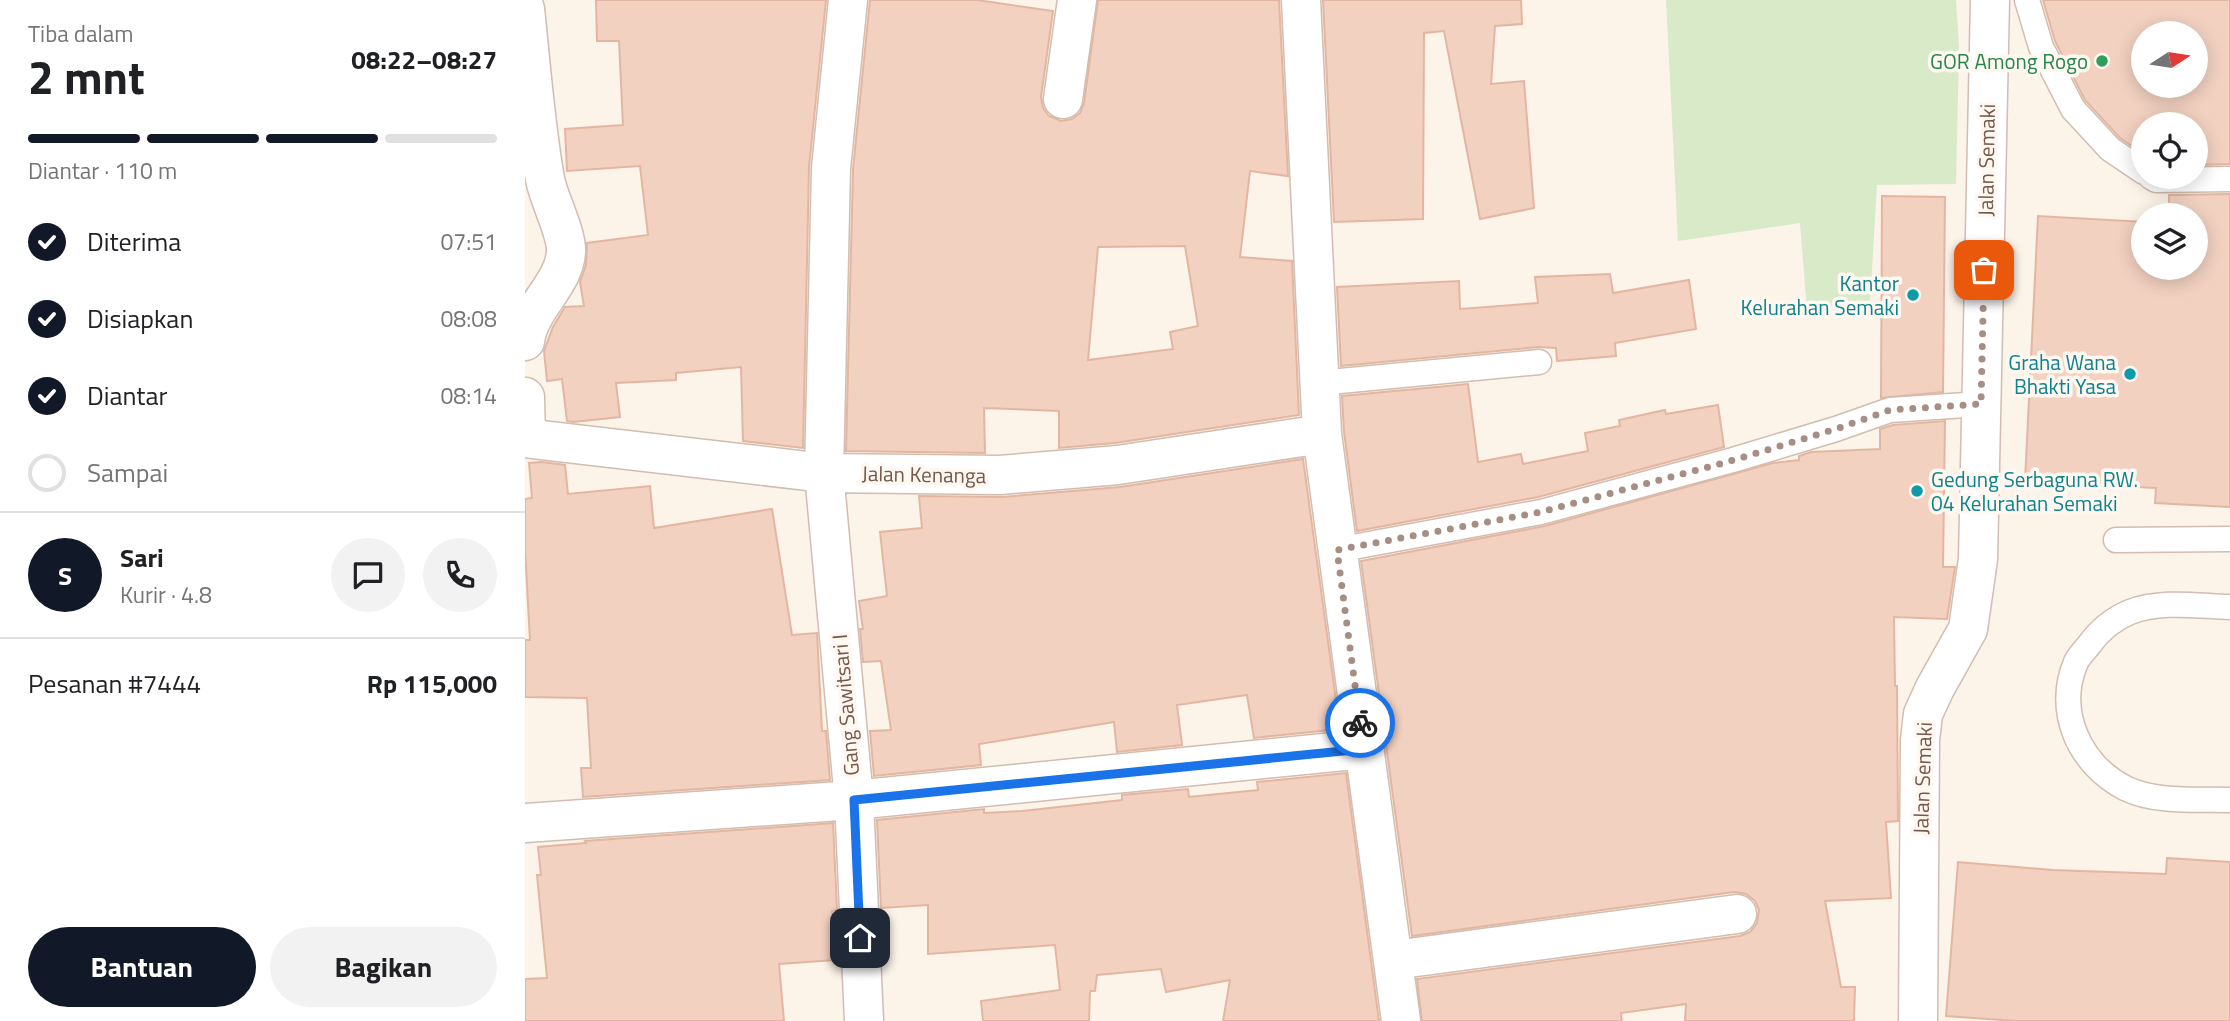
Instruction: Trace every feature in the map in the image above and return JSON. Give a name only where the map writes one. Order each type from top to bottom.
[{"type":"street","name":"Gang Sawitsari I","points":[[848,0],[831,168],[824,472],[854,800],[864,1021]]},
{"type":"street","points":[[1063,99],[1077,0]]},
{"type":"street","points":[[1301,0],[1322,435],[1401,1021]]},
{"type":"street","name":"Jalan Semaki","points":[[1919,1021],[1920,740],[1923,715],[1968,629],[1977,559],[1990,0]]},
{"type":"street","points":[[525,9],[545,180],[566,249],[563,268],[535,311],[526,330],[525,341]]},
{"type":"street","points":[[525,397],[526,438]]},
{"type":"street","name":"Jalan Kenanga","points":[[526,438],[824,472],[1000,475],[1118,464],[1322,435]]},
{"type":"street","points":[[525,823],[854,800],[1363,749]]},
{"type":"street","points":[[1394,960],[1737,914]]},
{"type":"lane","points":[[2027,0],[2041,47],[2073,109],[2110,149],[2131,163]]},
{"type":"lane","points":[[2208,180],[2230,180]]},
{"type":"lane","points":[[1319,383],[1539,362]]},
{"type":"lane","points":[[1337,550],[1541,512],[1734,460],[1890,410],[1981,404]]},
{"type":"lane","points":[[2116,540],[2230,539]]},
{"type":"lane","points":[[2230,607],[2166,604],[2130,612],[2100,631],[2076,662],[2067,699],[2074,736],[2094,766],[2126,788],[2158,797],[2230,800]]},
{"type":"green space","points":[[1666,0],[1956,0],[1959,48],[1956,184],[1877,185],[1870,303],[1807,310],[1800,223],[1678,241]]},
{"type":"building","points":[[596,0],[826,0],[809,167],[803,448],[743,441],[741,367],[676,373],[676,380],[616,383],[620,417],[573,422],[567,421],[562,379],[547,381],[544,351],[553,327],[565,307],[584,306],[580,282],[586,265],[587,243],[648,235],[640,166],[567,171],[565,129],[623,125],[619,41],[597,41]]},
{"type":"building","points":[[870,0],[977,0],[1053,11],[1041,97],[1043,108],[1049,116],[1061,121],[1072,119],[1080,113],[1084,103],[1098,0],[1279,0],[1288,176],[1250,171],[1240,257],[1292,261],[1299,415],[1115,443],[1059,448],[1059,411],[984,408],[985,453],[846,451],[853,169]],"holes":[[[1185,246],[1198,326],[1170,332],[1173,349],[1088,360],[1098,247]]]},
{"type":"building","points":[[1323,0],[1521,0],[1522,24],[1495,26],[1491,84],[1524,81],[1534,208],[1480,219],[1444,31],[1424,33],[1423,219],[1334,222]]},
{"type":"building","name":"GOR Among Rogo","points":[[2043,0],[2230,0],[2230,164],[2208,165],[2208,112],[2131,112],[2131,145],[2120,138],[2085,100],[2055,41]]},
{"type":"building","name":"Graha Wana Bhakti Yasa","points":[[2230,194],[2230,507],[2155,503],[2156,488],[2025,481],[2038,216],[2131,221],[2131,280],[2208,280],[2208,203],[2169,203],[2169,195]]},
{"type":"building","name":"Kantor Kelurahan Semaki","points":[[1882,196],[1945,197],[1943,392],[1881,398]]},
{"type":"building","points":[[1610,274],[1613,293],[1689,280],[1696,329],[1615,343],[1616,356],[1557,361],[1556,348],[1538,347],[1341,366],[1337,287],[1459,281],[1460,309],[1538,303],[1535,277]]},
{"type":"building","points":[[1468,384],[1478,462],[1521,454],[1523,464],[1588,451],[1585,433],[1620,426],[1619,420],[1665,410],[1666,414],[1718,405],[1724,447],[1538,497],[1357,531],[1342,396]]},
{"type":"building","points":[[1945,421],[1943,567],[1955,567],[1947,619],[1894,617],[1898,821],[1886,822],[1891,898],[1825,901],[1841,987],[1855,987],[1854,1021],[1685,1021],[1686,1004],[1621,1013],[1622,1021],[1422,1021],[1417,979],[1740,936],[1750,932],[1757,923],[1759,910],[1755,901],[1746,894],[1734,892],[1412,936],[1361,561],[1545,526],[1773,463],[1799,460],[1799,456],[1811,452],[1880,449],[1880,429],[1893,425]]},
{"type":"building","points":[[1303,459],[1340,729],[1254,738],[1247,695],[1177,705],[1182,745],[1117,752],[1114,722],[979,744],[981,765],[874,776],[870,731],[891,730],[881,661],[863,662],[860,629],[863,629],[859,601],[887,596],[880,532],[922,528],[919,496],[1002,497],[1120,487]]},
{"type":"building","points":[[529,463],[565,465],[568,494],[650,486],[654,528],[772,509],[792,635],[817,633],[822,731],[826,731],[830,780],[583,797],[581,768],[591,768],[587,698],[525,697],[525,640],[530,640],[525,499],[532,498]]},
{"type":"building","points":[[1346,773],[1379,1021],[1223,1021],[1230,980],[1166,992],[1161,969],[1097,975],[1095,991],[1090,991],[1089,1021],[983,1021],[981,1001],[1060,990],[1055,945],[928,954],[928,905],[881,908],[877,820],[984,809],[984,813],[1022,811],[1122,800],[1122,795],[1188,789],[1189,797],[1258,790],[1257,782]]},
{"type":"building","points":[[833,823],[837,910],[832,911],[835,960],[779,964],[784,1021],[525,1021],[525,979],[547,978],[537,875],[541,875],[538,847],[586,843],[585,841]]},
{"type":"building","points":[[2167,858],[2230,862],[2230,1021],[2016,1021],[1946,1016],[1958,862],[2053,870],[2166,874]]},
{"type":"way so far","points":[[1360,723],[1337,550],[1541,512],[1734,460],[1890,410],[1981,404],[1984,270]]},
{"type":"place","name":"GOR Among Rogo","points":[[2102,61]]},
{"type":"place","name":"Kantor Kelurahan Semaki","points":[[1913,295]]},
{"type":"place","name":"Graha Wana Bhakti Yasa","points":[[2130,374]]},
{"type":"place","name":"Gedung Serbaguna RW. 04 Kelurahan Semaki","points":[[1917,491]]},
{"type":"route","points":[[860,938],[854,800],[1363,749],[1360,723]]}]
